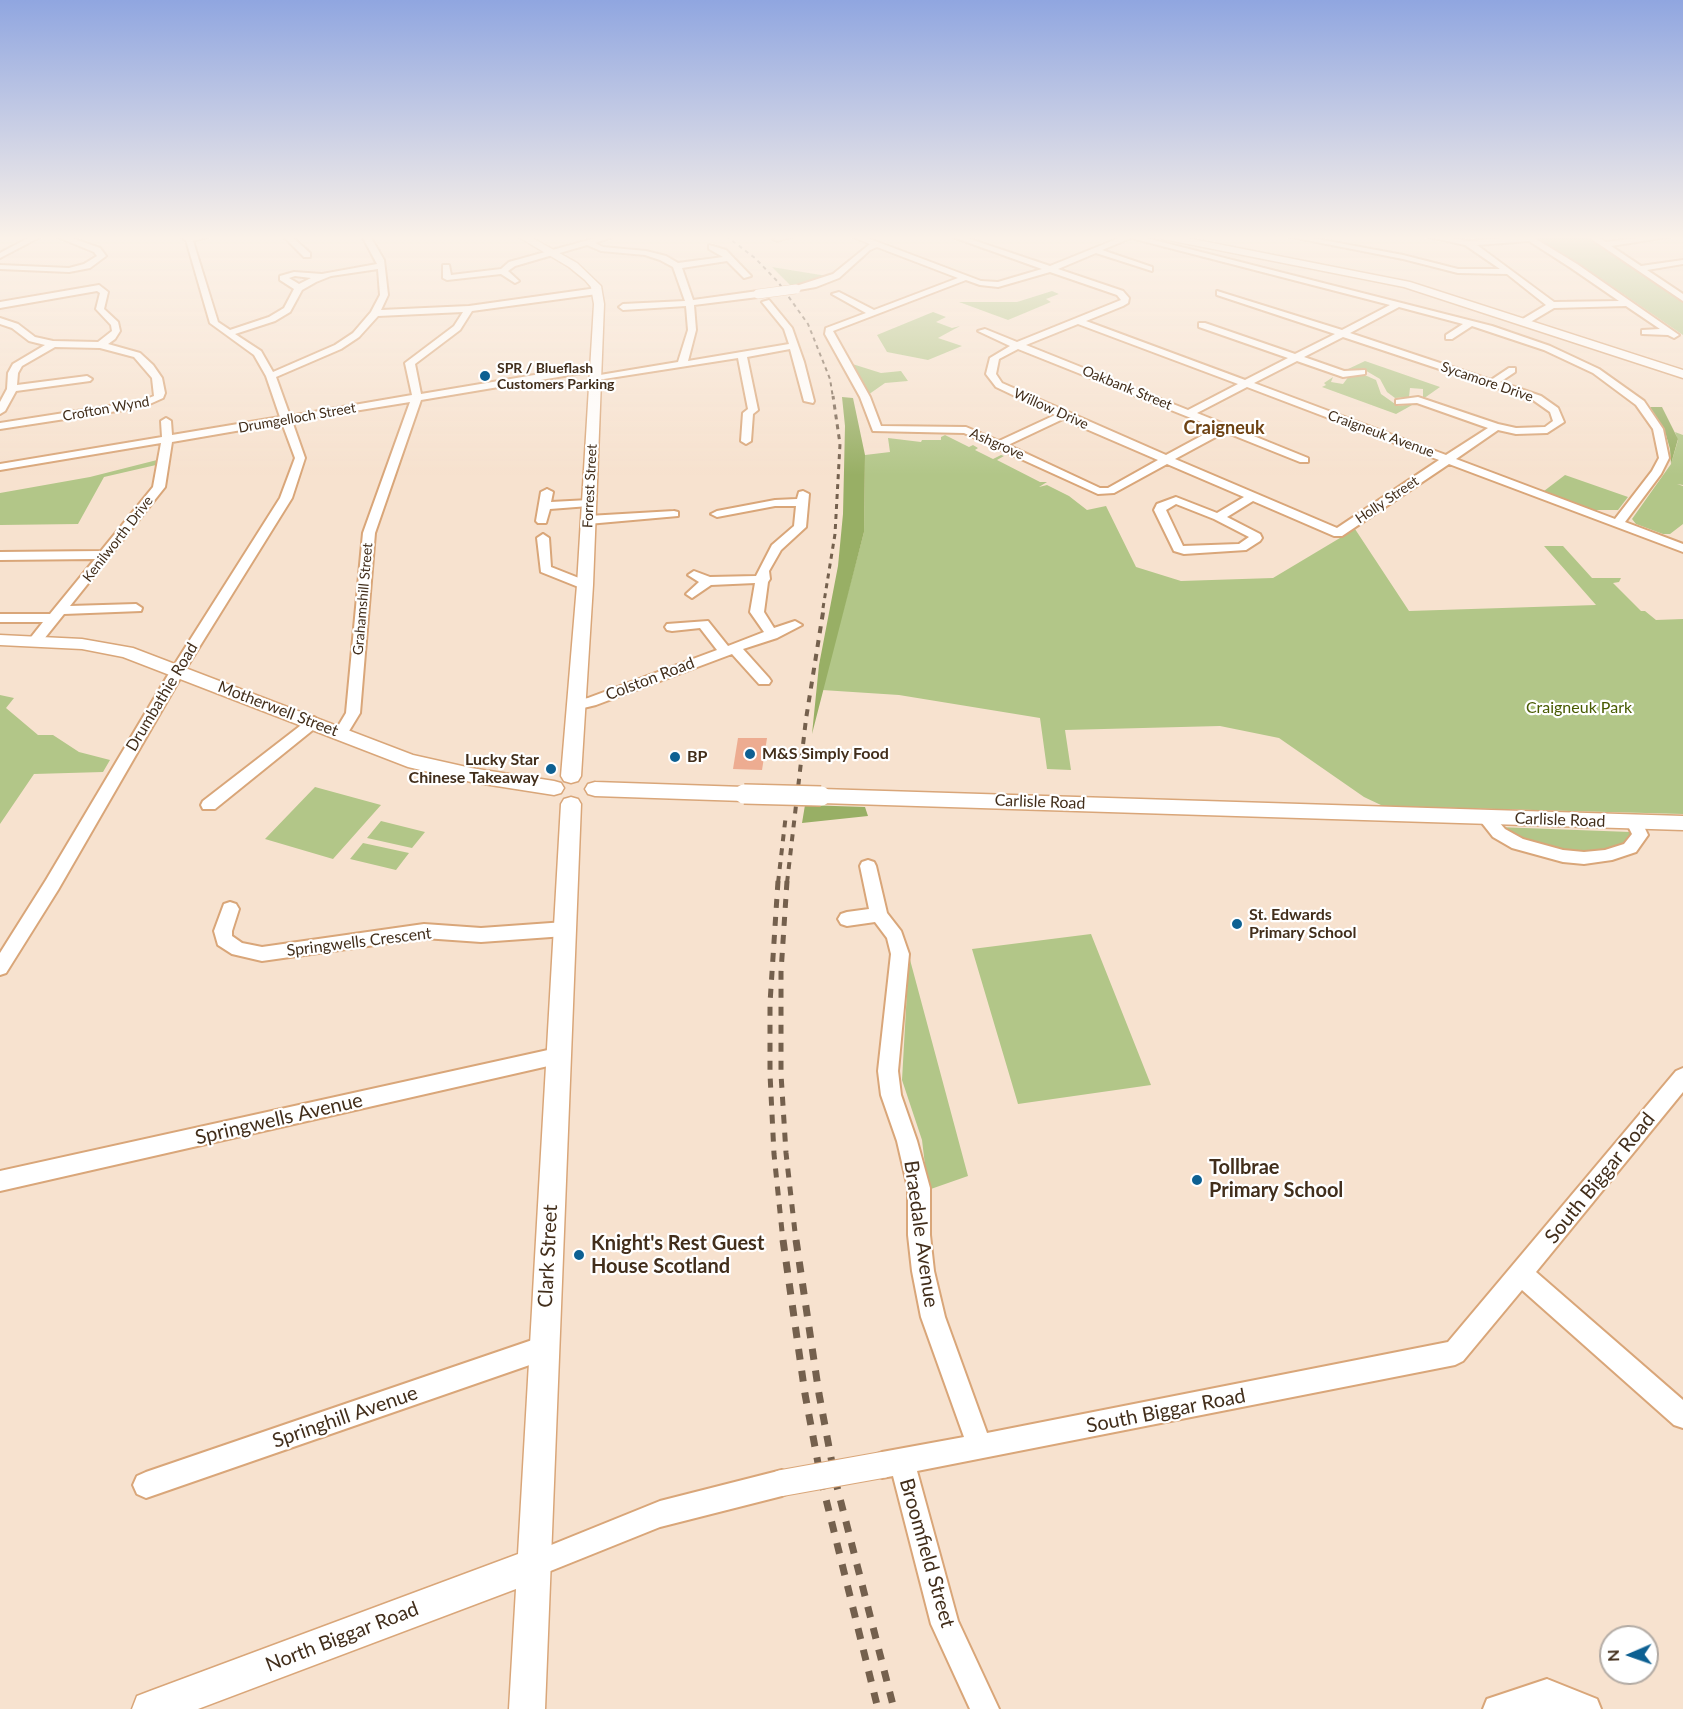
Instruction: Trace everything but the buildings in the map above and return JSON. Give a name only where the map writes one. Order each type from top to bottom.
[{"type":"main road","name":"Forrest Street","points":[[571,776],[585,585],[598,316]]},
{"type":"main road","points":[[1504,316],[1683,374]]},
{"type":"main road","name":"Motherwell Street","points":[[0,639],[82,644],[110,649],[178,670],[427,766],[554,788]]},
{"type":"main road","points":[[571,776],[586,776],[591,779],[595,789],[588,798],[571,804],[559,801],[554,788],[560,780],[571,776]]},
{"type":"main road","name":"Carlisle Road","points":[[595,789],[1683,824]]},
{"type":"main road","name":"Clark Street","points":[[527,1709],[571,804]]},
{"type":"main road","name":"North Biggar Road","points":[[150,1709],[533,1565]]},
{"type":"street","points":[[4,322],[23,331],[32,339],[53,344],[100,345],[112,337],[116,328],[106,316]]},
{"type":"street","name":"Drumbathie Road","points":[[0,968],[52,885],[178,670],[286,498],[300,458],[271,376],[258,353],[214,323],[212,316]]},
{"type":"street","points":[[228,333],[277,316]]},
{"type":"street","points":[[271,376],[338,347],[356,335],[373,316]]},
{"type":"street","points":[[417,397],[410,363],[457,328],[465,316]]},
{"type":"street","points":[[682,365],[689,347],[692,330],[691,316]]},
{"type":"street","points":[[778,316],[788,328],[809,401]]},
{"type":"street","name":"Ashgrove","points":[[862,316],[835,326],[829,332],[865,397],[877,429],[966,430],[1098,491],[1110,491],[1167,460]]},
{"type":"street","name":"Willow Drive","points":[[1092,316],[1017,345],[995,358],[991,374],[999,385],[1063,415],[1338,533]]},
{"type":"street","name":"Sycamore Drive","points":[[1290,316],[1546,403],[1559,418],[1557,425],[1541,431],[1516,431],[1496,427]]},
{"type":"street","points":[[1190,413],[1377,316]]},
{"type":"street","points":[[1438,316],[1524,339],[1572,359],[1616,384],[1640,403],[1658,429],[1664,458],[1657,472],[1618,523]]},
{"type":"street","points":[[1524,322],[1534,316]]},
{"type":"street","points":[[1645,332],[1672,334],[1646,316]]},
{"type":"street","name":"Craigneuk Avenue","points":[[1079,321],[1683,548]]},
{"type":"street","points":[[1449,337],[1469,324]]},
{"type":"street","points":[[1202,325],[1297,358],[1341,377],[1362,372]]},
{"type":"street","name":"Oakbank Street","points":[[982,331],[1304,460]]},
{"type":"street","points":[[0,411],[12,389],[13,373],[18,364],[53,344]]},
{"type":"street","name":"Crofton Wynd","points":[[0,426],[143,404],[158,398],[160,393],[157,378],[150,367],[137,355],[100,345]]},
{"type":"street","name":"Drumgelloch Street","points":[[0,467],[417,397],[682,365],[794,346]]},
{"type":"street","points":[[742,356],[753,410],[748,413],[746,441]]},
{"type":"street","points":[[1492,383],[1512,370]]},
{"type":"street","points":[[12,389],[87,378]]},
{"type":"street","points":[[1400,402],[1418,395],[1496,427]]},
{"type":"street","name":"Grahamshill Street","points":[[340,733],[353,713],[369,533],[417,397]]},
{"type":"street","points":[[1000,445],[1063,415]]},
{"type":"street","name":"Kenilworth Drive","points":[[35,641],[159,487],[167,438],[166,422]]},
{"type":"street","name":"Holly Street","points":[[1338,533],[1496,427]]},
{"type":"street","points":[[1167,460],[1224,428]]},
{"type":"street","points":[[542,521],[546,492]]},
{"type":"street","points":[[1218,517],[1253,496]]},
{"type":"street","points":[[717,514],[803,498],[800,527],[776,548],[763,571],[764,579],[757,612],[772,634]]},
{"type":"street","points":[[1182,501],[1218,517],[1254,534],[1256,538],[1242,547],[1184,550],[1176,545],[1160,510],[1161,506],[1168,502],[1182,501]]},
{"type":"street","points":[[545,506],[588,503]]},
{"type":"street","points":[[588,520],[674,514]]},
{"type":"street","points":[[543,538],[545,570],[585,585]]},
{"type":"street","points":[[0,556],[106,555]]},
{"type":"street","points":[[694,575],[708,581],[764,579]]},
{"type":"street","points":[[692,594],[708,581]]},
{"type":"street","points":[[0,618],[136,608]]},
{"type":"street","points":[[672,627],[703,624],[764,681]]},
{"type":"street","name":"Colston Road","points":[[575,705],[795,625]]},
{"type":"street","points":[[209,805],[314,722]]},
{"type":"street","name":"Carlisle Road","points":[[1486,818],[1499,833],[1518,844],[1563,856],[1584,858],[1606,856],[1630,848],[1640,835],[1634,822]]},
{"type":"street","name":"Braedale Avenue","points":[[868,866],[879,915],[895,936],[900,954],[888,1071],[891,1095],[907,1141],[919,1188],[919,1234],[923,1271],[933,1317],[980,1447]]},
{"type":"street","name":"Springwells Crescent","points":[[230,909],[223,931],[224,940],[238,949],[262,954],[424,931],[481,936],[565,929]]},
{"type":"street","points":[[847,919],[879,915]]},
{"type":"street","name":"Springwells Avenue","points":[[0,1181],[557,1056]]},
{"type":"street","name":"South Biggar Road","points":[[533,1565],[660,1514],[782,1483],[980,1447],[1455,1353],[1522,1275],[1649,1116],[1682,1080]]},
{"type":"street","points":[[1522,1275],[1683,1416]]},
{"type":"street","name":"Springhill Avenue","points":[[146,1485],[543,1348]]},
{"type":"street","name":"Broomfield Street","points":[[892,1463],[945,1624],[985,1709]]},
{"type":"street","points":[[1497,1709],[1547,1694],[1587,1709]]},
{"type":"green space","points":[[924,316],[943,316],[946,317],[936,322],[952,328],[960,326],[938,338],[962,346],[928,360],[887,352],[877,335]]},
{"type":"green space","points":[[996,316],[1018,316],[1008,320]]},
{"type":"green space","points":[[1655,316],[1683,316],[1683,335]]},
{"type":"green space","points":[[1365,361],[1440,387],[1423,399],[1423,389],[1410,388],[1409,397],[1395,398],[1387,392],[1380,379],[1363,369],[1346,370]]},
{"type":"green space","points":[[846,362],[881,373],[901,371],[908,381],[885,383],[865,397]]},
{"type":"green space","points":[[1349,376],[1367,376],[1376,380],[1381,394],[1398,406],[1414,404],[1396,414],[1322,387],[1333,377],[1331,382],[1343,384]]},
{"type":"green space","points":[[842,397],[853,398],[865,455],[864,532],[812,734],[819,665],[838,566],[843,514],[845,426]]},
{"type":"green space","points":[[1650,407],[1662,407],[1678,439],[1671,464],[1666,435]]},
{"type":"green space","points":[[1675,432],[1683,435],[1683,485],[1677,484],[1683,486],[1683,524],[1670,534],[1663,534],[1636,524],[1632,519],[1671,464],[1678,440]]},
{"type":"green space","name":"Craigneuk Park","points":[[945,435],[969,447],[973,445],[978,448],[975,450],[993,459],[1004,456],[997,460],[1040,482],[1047,482],[1039,487],[1047,485],[1069,496],[1087,510],[1106,506],[1136,567],[1181,581],[1273,578],[1355,529],[1409,611],[1596,605],[1544,546],[1563,546],[1592,578],[1621,578],[1619,582],[1613,583],[1641,611],[1645,611],[1656,620],[1683,619],[1683,814],[1383,806],[1364,797],[1279,738],[1220,726],[1065,730],[1071,770],[1047,769],[1040,718],[899,695],[822,690],[864,532],[865,455],[890,452],[888,438],[921,442],[922,440],[941,440],[941,437]]},
{"type":"green space","points":[[157,460],[156,465],[104,477],[78,524],[0,525],[0,493],[90,477]]},
{"type":"green space","points":[[1565,475],[1628,497],[1618,510],[1594,510],[1544,491]]},
{"type":"green space","points":[[0,695],[14,698],[6,708],[38,735],[53,735],[79,752],[110,760],[103,772],[34,774],[0,824]]},
{"type":"green space","points":[[315,787],[381,805],[333,859],[265,839]]},
{"type":"green space","points":[[805,805],[865,807],[868,816],[802,823]]},
{"type":"green space","points":[[381,821],[425,832],[412,848],[367,838]]},
{"type":"green space","points":[[1498,827],[1630,832],[1631,835],[1628,841],[1613,849],[1579,854],[1534,845]]},
{"type":"green space","points":[[363,843],[409,853],[396,870],[350,859]]},
{"type":"green space","points":[[1091,934],[1151,1085],[1018,1104],[972,949]]},
{"type":"green space","points":[[909,956],[968,1176],[928,1190],[922,1140],[902,1080]]},
{"type":"railway","points":[[802,316],[808,324],[830,379],[833,398]]},
{"type":"railway","points":[[823,608],[835,534],[840,444],[833,396]]},
{"type":"railway","points":[[787,883],[806,719],[824,606]]},
{"type":"railway","points":[[778,883],[786,814]]},
{"type":"railway","points":[[778,881],[770,1003],[770,1074],[774,1154],[783,1241]]},
{"type":"railway","points":[[787,881],[781,972],[781,1074],[786,1153],[796,1241]]},
{"type":"railway","points":[[783,1240],[805,1394],[821,1479],[878,1709]]},
{"type":"railway","points":[[796,1240],[819,1394],[835,1479],[894,1709]]},
{"type":"place","name":"SPR / Blueflash Customers Parking","points":[[485,376]]},
{"type":"place","name":"M&S Simply Food","points":[[750,754]]},
{"type":"place","name":"BP","points":[[675,757]]},
{"type":"place","name":"Lucky Star Chinese Takeaway","points":[[551,769]]},
{"type":"place","name":"St. Edwards Primary School","points":[[1237,924]]},
{"type":"place","name":"Tollbrae Primary School","points":[[1197,1180]]},
{"type":"place","name":"Knight's Rest Guest House Scotland","points":[[579,1255]]},
{"type":"district","name":"Craigneuk","points":[[1224,428]]}]
